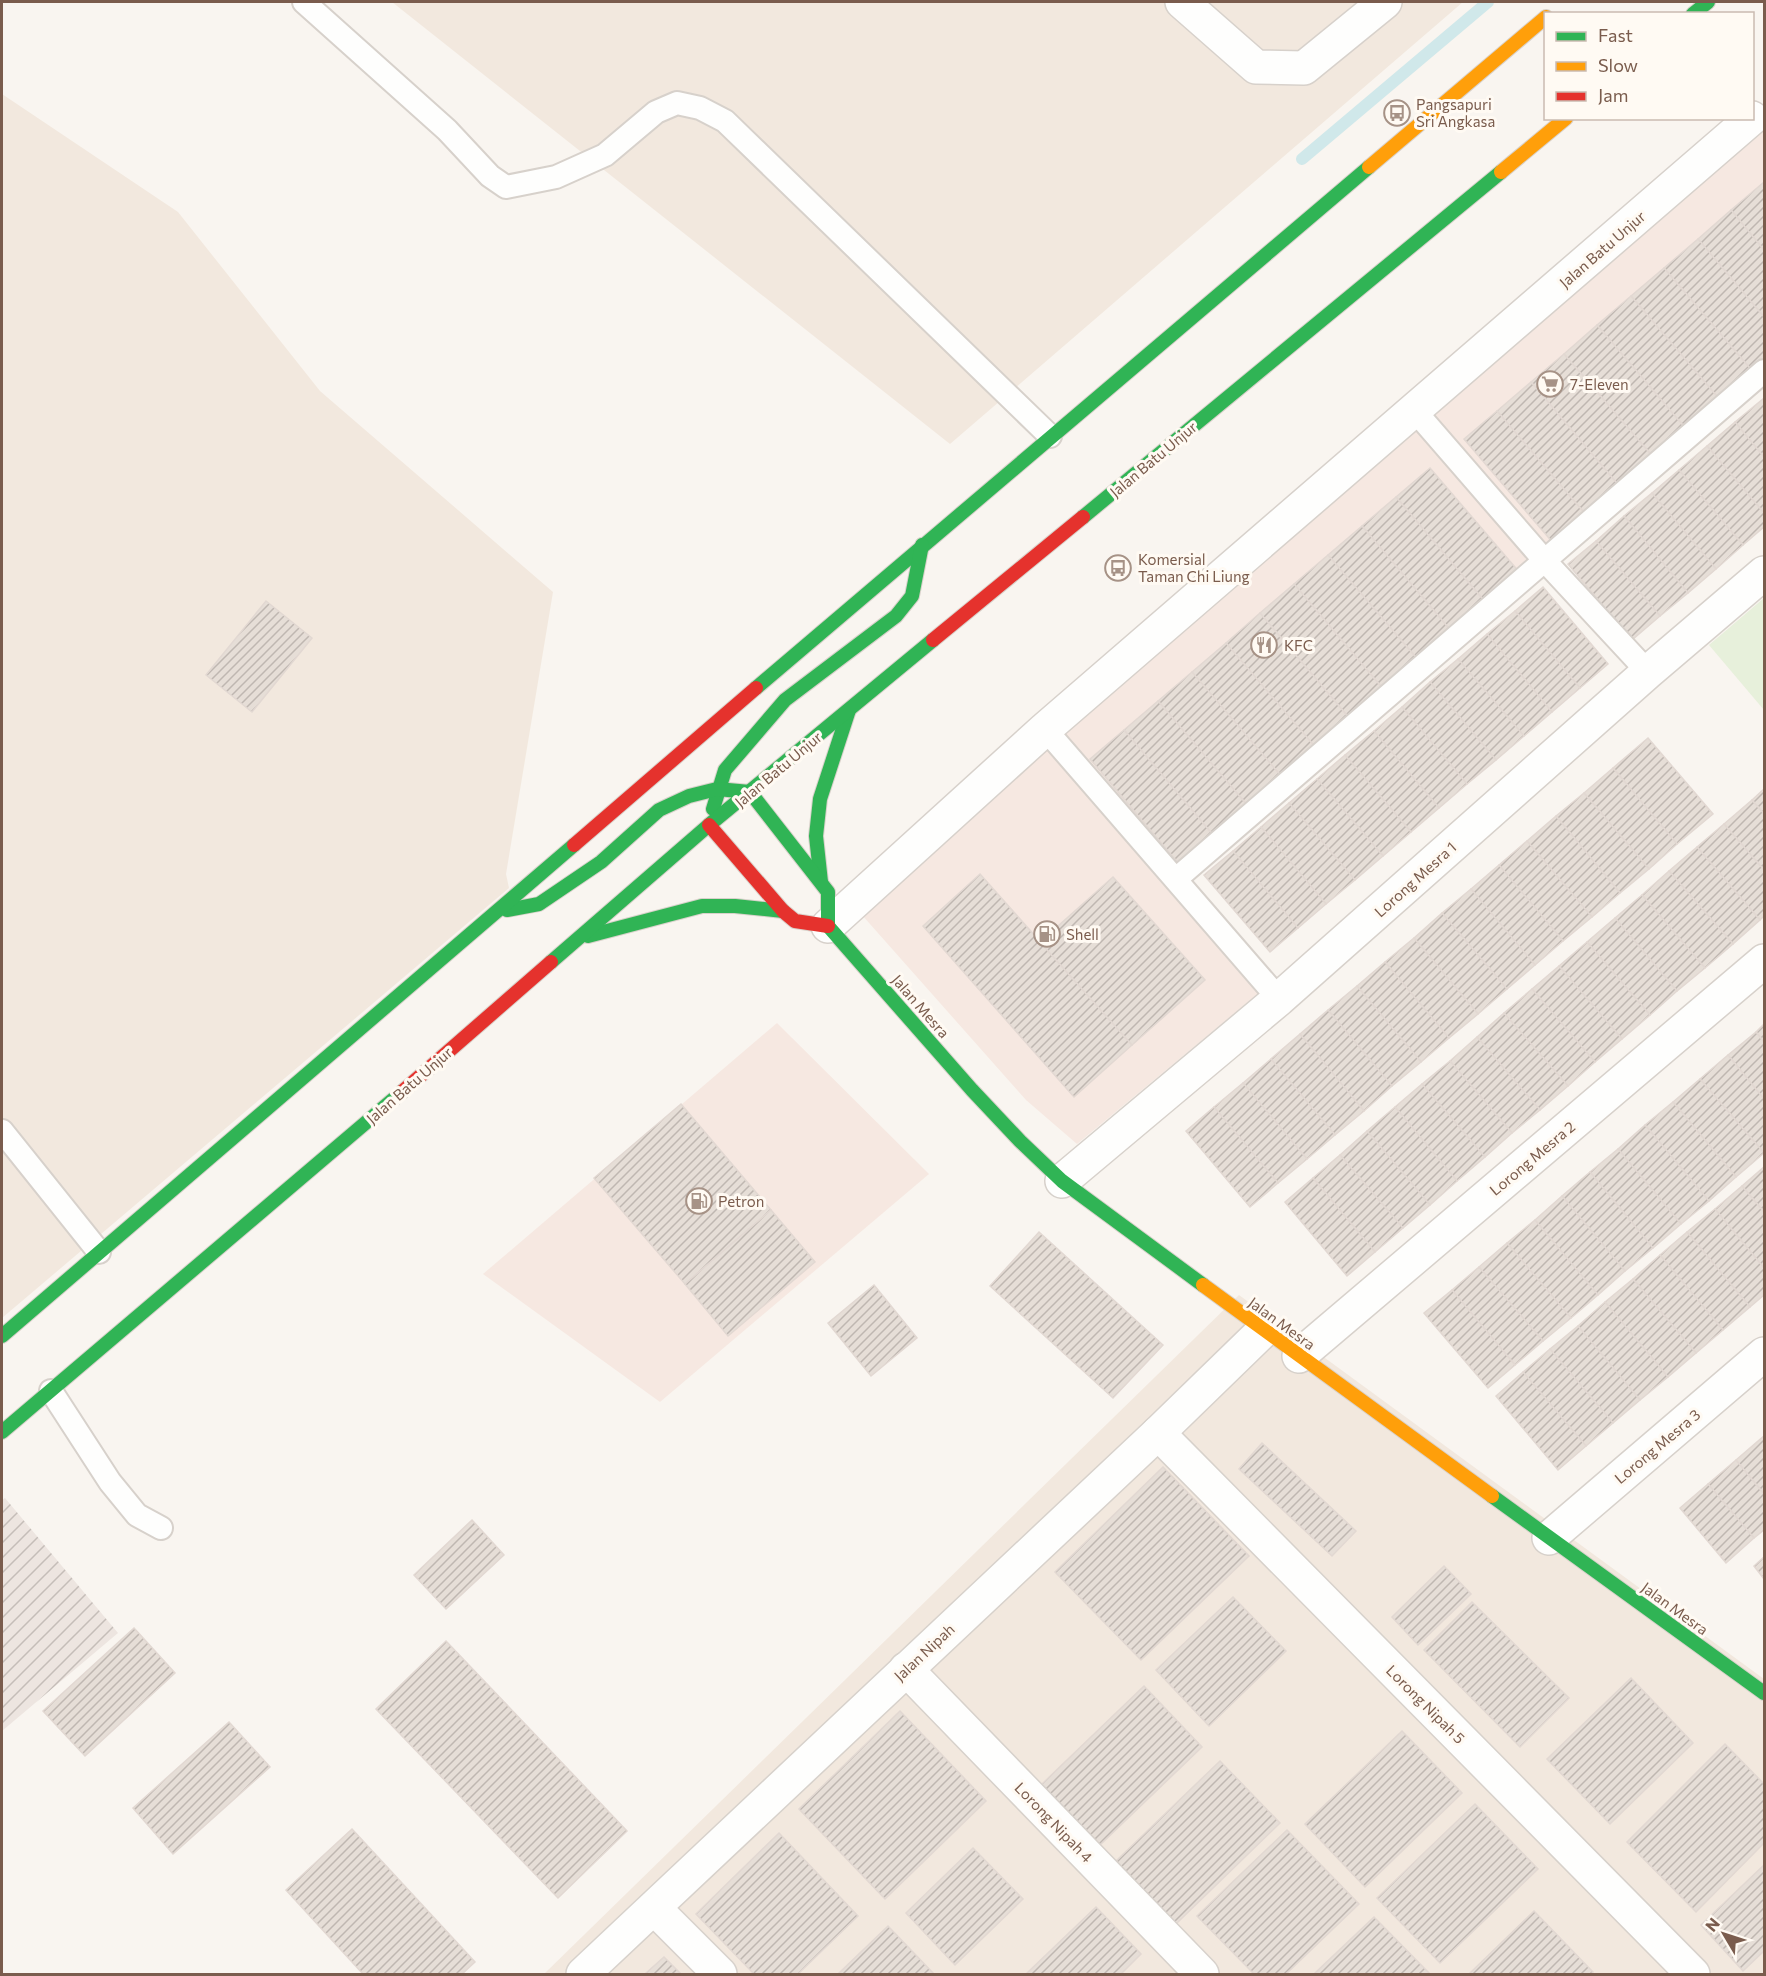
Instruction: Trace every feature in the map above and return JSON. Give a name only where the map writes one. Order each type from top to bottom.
[{"type":"main road","points":[[1695,12],[1707,2]]},
{"type":"main road","points":[[2,1336],[922,545],[1544,18]]},
{"type":"main road","name":"Jalan Batu Unjur","points":[[2,1432],[316,1167],[709,825],[1564,120]]},
{"type":"main road","points":[[497,912],[539,904],[601,862],[659,810],[688,796],[717,789],[750,792],[828,892],[828,926],[795,921],[709,825],[717,789],[725,770],[785,700],[896,616],[912,596],[922,545]]},
{"type":"main road","points":[[820,882],[816,836],[820,799],[849,710]]},
{"type":"main road","points":[[577,940],[702,906],[783,910]]},
{"type":"main road","name":"Jalan Mesra","points":[[828,926],[972,1090],[1062,1181],[1764,1693]]},
{"type":"street","points":[[1182,2],[1256,67],[1304,68],[1385,2]]},
{"type":"street","name":"Jalan Batu Unjur","points":[[828,926],[1045,729],[1750,120]]},
{"type":"street","name":"Lorong Mesra 1","points":[[1062,1181],[1279,999],[1648,672],[1764,573]]},
{"type":"street","name":"Lorong Mesra 2","points":[[1299,1356],[1764,961]]},
{"type":"street","name":"Jalan Nipah","points":[[583,1974],[1158,1433],[1264,1330]]},
{"type":"street","name":"Lorong Mesra 3","points":[[1549,1538],[1764,1354]]},
{"type":"street","name":"Lorong Nipah 5","points":[[1158,1433],[1693,1974]]},
{"type":"street","name":"Lorong Nipah 4","points":[[906,1669],[1202,1974]]},
{"type":"street","points":[[654,1908],[720,1974]]},
{"type":"lane","points":[[304,2],[447,130],[490,176],[506,187],[556,177],[604,155],[656,112],[676,103],[700,108],[725,121],[1050,436]]},
{"type":"lane","points":[[1176,879],[1764,371]]},
{"type":"lane","points":[[1415,411],[1545,561],[1648,672]]},
{"type":"lane","points":[[1045,729],[1279,999]]},
{"type":"lane","points":[[2,1131],[99,1252]]},
{"type":"lane","points":[[51,1391],[110,1482],[137,1515],[161,1528]]},
{"type":"shaded area","points":[[392,2],[1463,2],[950,444]]},
{"type":"shaded area","points":[[2,94],[178,212],[320,391],[553,592],[506,874],[509,888],[2,1318]]},
{"type":"shaded area","points":[[1764,130],[1764,360],[1548,548],[1161,876],[1260,992],[1077,1144],[1026,1100],[862,915],[1068,730]]},
{"type":"shaded area","points":[[777,1023],[929,1174],[660,1402],[483,1274]]},
{"type":"shaded area","points":[[1239,1295],[1764,1679],[1764,1974],[544,1974]]},
{"type":"shaded area","points":[[5,1498],[118,1633],[2,1731],[2,1500]]},
{"type":"green space","points":[[1764,598],[1764,710],[1709,645]]},
{"type":"building","points":[[1764,182],[1764,250],[1731,210]]},
{"type":"building","points":[[1731,210],[1764,250],[1764,317],[1698,239]]},
{"type":"building","points":[[1698,239],[1764,317],[1764,363],[1754,373],[1664,268]]},
{"type":"building","points":[[1664,268],[1754,373],[1721,401],[1631,296]]},
{"type":"building","points":[[1631,296],[1721,401],[1687,430],[1597,325]]},
{"type":"building","points":[[1597,325],[1687,430],[1654,458],[1564,354]]},
{"type":"building","points":[[1564,354],[1654,458],[1620,487],[1531,382]]},
{"type":"building","points":[[1531,382],[1620,487],[1587,516],[1497,411]]},
{"type":"building","points":[[1763,399],[1764,401],[1764,457],[1735,422]]},
{"type":"building","points":[[1497,411],[1587,516],[1554,544],[1464,439]]},
{"type":"building","points":[[1735,422],[1764,457],[1764,513],[1707,446]]},
{"type":"building","points":[[1707,446],[1764,513],[1764,527],[1743,545],[1679,470]]},
{"type":"building","points":[[1430,468],[1520,573],[1486,603],[1396,497]]},
{"type":"building","points":[[1679,470],[1743,545],[1716,569],[1652,493]]},
{"type":"building","points":[[1652,493],[1716,569],[1688,593],[1624,516]]},
{"type":"building","points":[[1396,497],[1486,603],[1452,632],[1362,526]]},
{"type":"building","points":[[1624,516],[1688,593],[1660,616],[1596,541]]},
{"type":"building","points":[[1362,526],[1452,632],[1419,661],[1328,555]]},
{"type":"building","points":[[1596,541],[1660,616],[1632,640],[1568,564]]},
{"type":"building","points":[[1328,555],[1419,661],[1384,690],[1294,584]]},
{"type":"building","points":[[1294,584],[1384,690],[1350,719],[1260,613]]},
{"type":"building","points":[[1543,587],[1608,664],[1580,688],[1515,611]]},
{"type":"building","points":[[266,601],[312,638],[252,712],[206,675]]},
{"type":"building","points":[[1515,611],[1580,688],[1552,712],[1487,634]]},
{"type":"building","points":[[1260,613],[1350,719],[1316,748],[1226,643]]},
{"type":"building","points":[[1487,634],[1552,712],[1524,736],[1458,659]]},
{"type":"building","points":[[1226,643],[1316,748],[1282,777],[1192,672]]},
{"type":"building","points":[[1458,659],[1524,736],[1496,760],[1430,682]]},
{"type":"building","points":[[1192,672],[1282,777],[1248,806],[1158,701]]},
{"type":"building","points":[[1430,682],[1496,760],[1467,784],[1402,707]]},
{"type":"building","points":[[1158,701],[1248,806],[1214,836],[1124,730]]},
{"type":"building","points":[[1402,707],[1467,784],[1439,808],[1374,731]]},
{"type":"building","points":[[1124,730],[1214,836],[1180,865],[1090,759]]},
{"type":"building","points":[[1374,731],[1439,808],[1411,832],[1345,755]]},
{"type":"building","points":[[1648,738],[1713,814],[1677,844],[1613,768]]},
{"type":"building","points":[[1345,755],[1411,832],[1383,856],[1317,779]]},
{"type":"building","points":[[1613,768],[1677,844],[1649,869],[1584,793]]},
{"type":"building","points":[[1317,779],[1383,856],[1355,880],[1289,803]]},
{"type":"building","points":[[1764,789],[1764,814],[1752,800]]},
{"type":"building","points":[[1584,793],[1649,869],[1620,893],[1556,816]]},
{"type":"building","points":[[1752,800],[1764,814],[1764,870],[1724,824]]},
{"type":"building","points":[[1289,803],[1355,880],[1326,904],[1261,827]]},
{"type":"building","points":[[1556,816],[1620,893],[1592,917],[1527,841]]},
{"type":"building","points":[[1724,824],[1764,870],[1764,916],[1760,920],[1697,847]]},
{"type":"building","points":[[1261,827],[1326,904],[1298,928],[1233,851]]},
{"type":"building","points":[[1527,841],[1592,917],[1563,941],[1499,865]]},
{"type":"building","points":[[1697,847],[1760,920],[1733,944],[1669,871]]},
{"type":"building","points":[[1233,851],[1298,928],[1270,952],[1204,875]]},
{"type":"building","points":[[1499,865],[1563,941],[1535,965],[1471,889]]},
{"type":"building","points":[[1669,871],[1733,944],[1705,968],[1642,895]]},
{"type":"building","points":[[980,874],[1132,1045],[1074,1097],[923,926]]},
{"type":"building","points":[[1113,877],[1205,980],[1132,1045],[1040,942]]},
{"type":"building","points":[[1471,889],[1535,965],[1507,989],[1442,913]]},
{"type":"building","points":[[1642,895],[1705,968],[1677,991],[1615,918]]},
{"type":"building","points":[[1442,913],[1507,989],[1478,1014],[1414,938]]},
{"type":"building","points":[[1615,918],[1677,991],[1650,1015],[1587,942]]},
{"type":"building","points":[[1414,938],[1478,1014],[1449,1038],[1385,962]]},
{"type":"building","points":[[1587,942],[1650,1015],[1622,1039],[1559,966]]},
{"type":"building","points":[[1385,962],[1449,1038],[1421,1062],[1357,986]]},
{"type":"building","points":[[1559,966],[1622,1039],[1595,1062],[1532,989]]},
{"type":"building","points":[[1357,986],[1421,1062],[1392,1086],[1328,1010]]},
{"type":"building","points":[[1532,989],[1595,1062],[1568,1086],[1504,1013]]},
{"type":"building","points":[[1328,1010],[1392,1086],[1364,1111],[1300,1034]]},
{"type":"building","points":[[1504,1013],[1568,1086],[1540,1110],[1477,1037]]},
{"type":"building","points":[[1764,1024],[1764,1042],[1756,1032]]},
{"type":"building","points":[[1756,1032],[1764,1042],[1764,1099],[1728,1055]]},
{"type":"building","points":[[1300,1034],[1364,1111],[1335,1135],[1271,1059]]},
{"type":"building","points":[[1477,1037],[1540,1110],[1512,1133],[1450,1061]]},
{"type":"building","points":[[1728,1055],[1764,1099],[1764,1153],[1700,1079]]},
{"type":"building","points":[[1271,1059],[1335,1135],[1307,1159],[1243,1083]]},
{"type":"building","points":[[1450,1061],[1512,1133],[1485,1157],[1422,1084]]},
{"type":"building","points":[[1700,1079],[1764,1153],[1736,1177],[1673,1102]]},
{"type":"building","points":[[1243,1083],[1307,1159],[1278,1183],[1214,1107]]},
{"type":"building","points":[[1422,1084],[1485,1157],[1457,1181],[1395,1107]]},
{"type":"building","points":[[1673,1102],[1736,1177],[1709,1201],[1645,1125]]},
{"type":"building","points":[[681,1104],[771,1210],[685,1284],[594,1178]]},
{"type":"building","points":[[1214,1107],[1278,1183],[1250,1207],[1186,1131]]},
{"type":"building","points":[[1395,1107],[1457,1181],[1430,1205],[1367,1131]]},
{"type":"building","points":[[1645,1125],[1709,1201],[1681,1224],[1618,1149]]},
{"type":"building","points":[[1367,1131],[1430,1205],[1403,1228],[1340,1155]]},
{"type":"building","points":[[1618,1149],[1681,1224],[1653,1248],[1590,1172]]},
{"type":"building","points":[[1340,1155],[1403,1228],[1375,1252],[1313,1178]]},
{"type":"building","points":[[1764,1167],[1764,1212],[1742,1186]]},
{"type":"building","points":[[1590,1172],[1653,1248],[1625,1271],[1562,1196]]},
{"type":"building","points":[[1313,1178],[1375,1252],[1347,1276],[1285,1202]]},
{"type":"building","points":[[1742,1186],[1764,1212],[1764,1268],[1715,1209]]},
{"type":"building","points":[[1562,1196],[1625,1271],[1598,1295],[1535,1220]]},
{"type":"building","points":[[1715,1209],[1764,1268],[1764,1295],[1750,1307],[1687,1232]]},
{"type":"building","points":[[771,1210],[815,1262],[728,1336],[685,1284]]},
{"type":"building","points":[[1535,1220],[1598,1295],[1571,1318],[1507,1243]]},
{"type":"building","points":[[1039,1232],[1163,1345],[1113,1398],[990,1286]]},
{"type":"building","points":[[1687,1232],[1750,1307],[1723,1330],[1660,1255]]},
{"type":"building","points":[[1507,1243],[1571,1318],[1543,1341],[1479,1267]]},
{"type":"building","points":[[1660,1255],[1723,1330],[1696,1353],[1633,1279]]},
{"type":"building","points":[[1479,1267],[1543,1341],[1515,1365],[1452,1290]]},
{"type":"building","points":[[1633,1279],[1696,1353],[1668,1377],[1605,1302]]},
{"type":"building","points":[[874,1285],[917,1338],[871,1376],[828,1323]]},
{"type":"building","points":[[1452,1290],[1515,1365],[1488,1388],[1424,1313]]},
{"type":"building","points":[[1605,1302],[1668,1377],[1640,1400],[1578,1326]]},
{"type":"building","points":[[1578,1326],[1640,1400],[1613,1423],[1550,1349]]},
{"type":"building","points":[[1550,1349],[1613,1423],[1586,1446],[1523,1372]]},
{"type":"building","points":[[1523,1372],[1586,1446],[1558,1470],[1496,1396]]},
{"type":"building","points":[[1764,1436],[1764,1494],[1736,1460]]},
{"type":"building","points":[[1262,1443],[1356,1531],[1332,1556],[1239,1469]]},
{"type":"building","points":[[1736,1460],[1764,1494],[1764,1530],[1754,1538],[1708,1484]]},
{"type":"building","points":[[1163,1467],[1249,1556],[1141,1660],[1055,1572]]},
{"type":"building","points":[[1708,1484],[1754,1538],[1726,1563],[1680,1508]]},
{"type":"building","points":[[472,1520],[504,1555],[446,1609],[414,1575]]},
{"type":"building","points":[[1764,1557],[1764,1579],[1754,1566]]},
{"type":"building","points":[[1444,1566],[1471,1594],[1418,1645],[1392,1617]]},
{"type":"building","points":[[1233,1597],[1286,1651],[1209,1726],[1156,1670]]},
{"type":"building","points":[[1472,1602],[1569,1698],[1520,1747],[1424,1650]]},
{"type":"building","points":[[134,1628],[175,1673],[85,1756],[43,1711]]},
{"type":"building","points":[[446,1641],[627,1831],[558,1898],[376,1709]]},
{"type":"building","points":[[1631,1678],[1693,1743],[1610,1824],[1547,1759]]},
{"type":"building","points":[[1144,1686],[1202,1747],[1100,1845],[1041,1785]]},
{"type":"building","points":[[900,1711],[986,1801],[885,1899],[799,1809]]},
{"type":"building","points":[[229,1722],[270,1767],[173,1854],[133,1808]]},
{"type":"building","points":[[1402,1731],[1462,1793],[1365,1887],[1305,1824]]},
{"type":"building","points":[[1725,1744],[1764,1784],[1764,1843],[1696,1912],[1627,1842]]},
{"type":"building","points":[[1220,1761],[1280,1823],[1176,1924],[1116,1861]]},
{"type":"building","points":[[1475,1804],[1538,1869],[1440,1963],[1377,1898]]},
{"type":"building","points":[[352,1829],[475,1962],[462,1974],[363,1974],[286,1890]]},
{"type":"building","points":[[1287,1830],[1359,1904],[1286,1974],[1254,1974],[1197,1916]]},
{"type":"building","points":[[779,1833],[858,1916],[798,1974],[754,1974],[696,1914]]},
{"type":"building","points":[[973,1848],[1023,1899],[955,1965],[906,1913]]},
{"type":"building","points":[[1764,1865],[1764,1951],[1743,1971],[1701,1925]]},
{"type":"building","points":[[1096,1907],[1141,1954],[1121,1974],[1026,1974]]},
{"type":"building","points":[[1534,1911],[1593,1972],[1591,1974],[1469,1974]]},
{"type":"building","points":[[1374,1917],[1430,1974],[1314,1974]]},
{"type":"building","points":[[888,1926],[934,1974],[838,1974]]},
{"type":"building","points":[[664,1957],[681,1974],[645,1974]]},
{"type":"waterway","points":[[1302,159],[1488,2]]},
{"type":"traffic: fast","points":[[1696,12],[1708,2]]},
{"type":"traffic: fast","points":[[756,688],[1369,167]]},
{"type":"traffic: fast","points":[[1083,517],[1501,172]]},
{"type":"traffic: fast","points":[[713,809],[725,770],[785,700],[896,616],[912,596],[922,545]]},
{"type":"traffic: fast","points":[[551,962],[709,825],[933,640]]},
{"type":"traffic: fast","points":[[821,882],[816,836],[820,799],[849,710]]},
{"type":"traffic: fast","points":[[507,910],[539,904],[601,862],[659,810],[689,796],[717,789],[750,792],[828,892],[828,926]]},
{"type":"traffic: fast","points":[[2,1336],[574,845]]},
{"type":"traffic: fast","points":[[588,936],[702,906],[735,906],[783,911]]},
{"type":"traffic: fast","points":[[828,926],[972,1090],[1020,1141],[1062,1181],[1203,1285]]},
{"type":"traffic: fast","points":[[2,1432],[403,1091]]},
{"type":"traffic: fast","points":[[1492,1496],[1764,1693]]},
{"type":"traffic: slow","points":[[1369,167],[1544,19]]},
{"type":"traffic: slow","points":[[1501,172],[1564,120]]},
{"type":"traffic: slow","points":[[1203,1285],[1492,1496]]},
{"type":"traffic: jam","points":[[933,640],[1083,517]]},
{"type":"traffic: jam","points":[[574,845],[756,688]]},
{"type":"traffic: jam","points":[[709,825],[783,911],[795,921],[828,926]]},
{"type":"traffic: jam","points":[[403,1091],[551,962]]},
{"type":"place","name":"Pangsapuri Sri Angkasa","points":[[1397,113]]},
{"type":"place","name":"7-Eleven","points":[[1550,384]]},
{"type":"place","name":"Komersial Taman Chi Liung","points":[[1118,568]]},
{"type":"place","name":"KFC","points":[[1264,645]]},
{"type":"place","name":"Shell","points":[[1047,934]]},
{"type":"place","name":"Petron","points":[[699,1201]]}]
